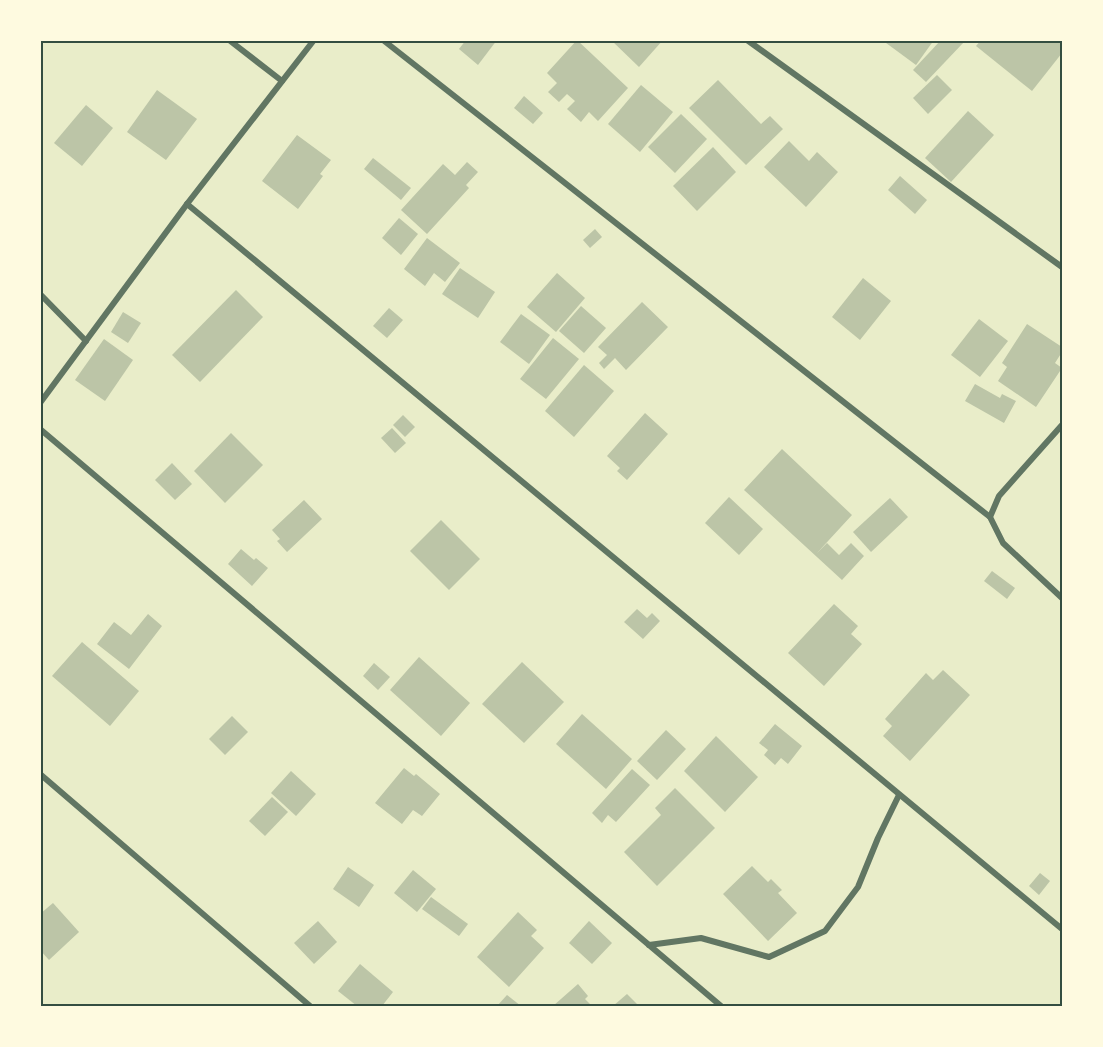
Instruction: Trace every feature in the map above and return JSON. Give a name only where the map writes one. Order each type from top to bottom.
[{"type":"street","points":[[229,40],[282,81]]},
{"type":"street","points":[[40,403],[187,204],[314,40]]},
{"type":"street","points":[[383,40],[990,517],[1003,543],[1062,598]]},
{"type":"street","points":[[747,40],[1062,267]]},
{"type":"street","points":[[187,204],[1062,929]]},
{"type":"street","points":[[40,294],[86,341]]},
{"type":"street","points":[[990,517],[999,496],[1062,425]]},
{"type":"street","points":[[40,429],[721,1006]]},
{"type":"street","points":[[40,774],[310,1006]]},
{"type":"street","points":[[649,945],[701,938],[769,957],[825,931],[858,887],[899,795]]},
{"type":"building","points":[[466,40],[497,40],[478,65],[459,49]]},
{"type":"building","points":[[577,40],[628,88],[598,121],[589,112],[581,122],[567,109],[575,101],[567,94],[559,102],[548,92],[557,83],[547,73]]},
{"type":"building","points":[[611,40],[663,40],[639,67]]},
{"type":"building","points":[[882,40],[934,40],[916,65]]},
{"type":"building","points":[[941,40],[964,42],[926,82],[913,70]]},
{"type":"building","points":[[981,40],[1062,40],[1062,53],[1032,91],[976,46]]},
{"type":"building","points":[[937,75],[952,90],[928,114],[913,98]]},
{"type":"building","points":[[718,80],[761,124],[770,116],[783,129],[746,165],[689,108]]},
{"type":"building","points":[[641,85],[673,112],[640,152],[608,124]]},
{"type":"building","points":[[157,90],[197,119],[166,160],[127,132]]},
{"type":"building","points":[[524,96],[543,113],[533,124],[514,108]]},
{"type":"building","points":[[86,105],[113,128],[82,166],[54,143]]},
{"type":"building","points":[[968,111],[994,135],[951,182],[925,158]]},
{"type":"building","points":[[681,114],[707,139],[675,173],[648,147]]},
{"type":"building","points":[[297,135],[331,160],[320,174],[323,176],[298,209],[262,181]]},
{"type":"building","points":[[789,141],[809,161],[817,152],[838,172],[806,207],[764,167]]},
{"type":"building","points":[[713,147],[736,172],[697,211],[673,186]]},
{"type":"building","points":[[373,158],[411,188],[401,200],[364,169]]},
{"type":"building","points":[[467,162],[478,172],[466,185],[469,188],[427,234],[401,210],[443,164],[455,175]]},
{"type":"building","points":[[900,176],[927,200],[915,214],[888,190]]},
{"type":"building","points":[[399,218],[418,234],[401,255],[382,238]]},
{"type":"building","points":[[595,229],[602,237],[590,248],[583,240]]},
{"type":"building","points":[[427,238],[460,263],[445,282],[434,273],[425,286],[404,269]]},
{"type":"building","points":[[460,268],[495,292],[478,318],[442,294]]},
{"type":"building","points":[[557,273],[585,298],[556,332],[527,307]]},
{"type":"building","points":[[863,278],[891,301],[860,340],[832,317]]},
{"type":"building","points":[[236,290],[263,317],[200,382],[172,355]]},
{"type":"building","points":[[642,302],[668,327],[626,370],[615,358],[604,369],[599,363],[607,355],[598,347]]},
{"type":"building","points":[[581,306],[606,328],[584,353],[559,331]]},
{"type":"building","points":[[389,308],[403,320],[387,338],[373,326]]},
{"type":"building","points":[[123,312],[141,323],[128,343],[111,332]]},
{"type":"building","points":[[521,314],[550,335],[529,364],[500,342]]},
{"type":"building","points":[[979,319],[1008,341],[980,377],[951,355]]},
{"type":"building","points":[[1027,324],[1062,347],[1062,352],[1055,363],[1062,368],[1036,407],[998,381],[1007,367],[1002,363]]},
{"type":"building","points":[[553,338],[579,359],[546,399],[520,379]]},
{"type":"building","points":[[104,339],[133,360],[105,401],[75,380]]},
{"type":"building","points":[[584,365],[614,391],[574,437],[545,411]]},
{"type":"building","points":[[975,384],[1000,398],[1002,394],[1016,401],[1004,423],[965,401]]},
{"type":"building","points":[[645,413],[668,434],[627,480],[617,471],[620,468],[607,456]]},
{"type":"building","points":[[403,415],[415,427],[405,437],[393,425]]},
{"type":"building","points":[[392,428],[406,443],[395,453],[381,438]]},
{"type":"building","points":[[231,433],[263,465],[225,503],[194,471]]},
{"type":"building","points":[[782,449],[852,515],[817,553],[827,543],[839,555],[851,543],[864,556],[842,580],[744,490]]},
{"type":"building","points":[[172,463],[192,484],[175,500],[155,480]]},
{"type":"building","points":[[729,497],[763,529],[739,555],[705,523]]},
{"type":"building","points":[[890,498],[908,517],[871,552],[853,532]]},
{"type":"building","points":[[304,500],[322,519],[287,552],[277,541],[280,539],[272,530]]},
{"type":"building","points":[[441,520],[480,559],[449,590],[410,551]]},
{"type":"building","points":[[241,549],[268,568],[252,586],[228,564]]},
{"type":"building","points":[[992,571],[1015,588],[1007,599],[984,581]]},
{"type":"building","points":[[834,604],[858,626],[851,634],[862,644],[824,686],[788,653]]},
{"type":"building","points":[[637,609],[647,618],[652,613],[660,621],[643,639],[624,622]]},
{"type":"building","points":[[148,614],[162,626],[129,669],[97,644],[114,622],[131,635]]},
{"type":"building","points":[[82,642],[139,691],[110,726],[52,676]]},
{"type":"building","points":[[419,657],[470,703],[441,736],[390,690]]},
{"type":"building","points":[[522,662],[564,702],[524,743],[482,704]]},
{"type":"building","points":[[374,663],[390,677],[378,690],[363,676]]},
{"type":"building","points":[[943,670],[970,695],[910,761],[883,736],[892,726],[885,719],[926,673],[933,680]]},
{"type":"building","points":[[582,714],[632,759],[606,789],[556,744]]},
{"type":"building","points":[[232,716],[248,732],[225,755],[209,739]]},
{"type":"building","points":[[775,724],[802,746],[788,764],[781,758],[775,765],[764,755],[768,750],[759,743]]},
{"type":"building","points":[[666,730],[686,749],[657,780],[637,761]]},
{"type":"building","points":[[716,736],[758,777],[725,812],[684,771]]},
{"type":"building","points":[[404,768],[414,776],[416,774],[440,794],[422,816],[413,810],[402,824],[375,803]]},
{"type":"building","points":[[632,769],[650,785],[616,822],[608,815],[602,823],[592,813]]},
{"type":"building","points":[[291,771],[316,794],[296,816],[271,793]]},
{"type":"building","points":[[675,788],[715,828],[657,886],[624,852],[661,815],[655,808]]},
{"type":"building","points":[[272,797],[288,812],[265,836],[249,821]]},
{"type":"building","points":[[752,866],[768,882],[771,879],[782,890],[778,893],[797,913],[768,941],[723,894]]},
{"type":"building","points":[[348,867],[374,885],[359,907],[333,889]]},
{"type":"building","points":[[413,870],[436,889],[417,912],[394,893]]},
{"type":"building","points":[[1040,873],[1050,881],[1039,895],[1029,886]]},
{"type":"building","points":[[431,897],[468,924],[459,936],[422,909]]},
{"type":"building","points":[[53,903],[79,932],[49,960],[40,950],[40,914]]},
{"type":"building","points":[[518,912],[537,930],[531,936],[544,948],[509,987],[477,957]]},
{"type":"building","points":[[318,921],[337,942],[314,964],[294,943]]},
{"type":"building","points":[[589,921],[612,943],[592,964],[569,943]]},
{"type":"building","points":[[360,964],[393,992],[382,1006],[357,1006],[338,991]]},
{"type":"building","points":[[578,984],[588,996],[585,999],[592,1006],[553,1006]]},
{"type":"building","points":[[627,994],[639,1006],[613,1006]]},
{"type":"building","points":[[507,995],[521,1006],[497,1006]]}]
